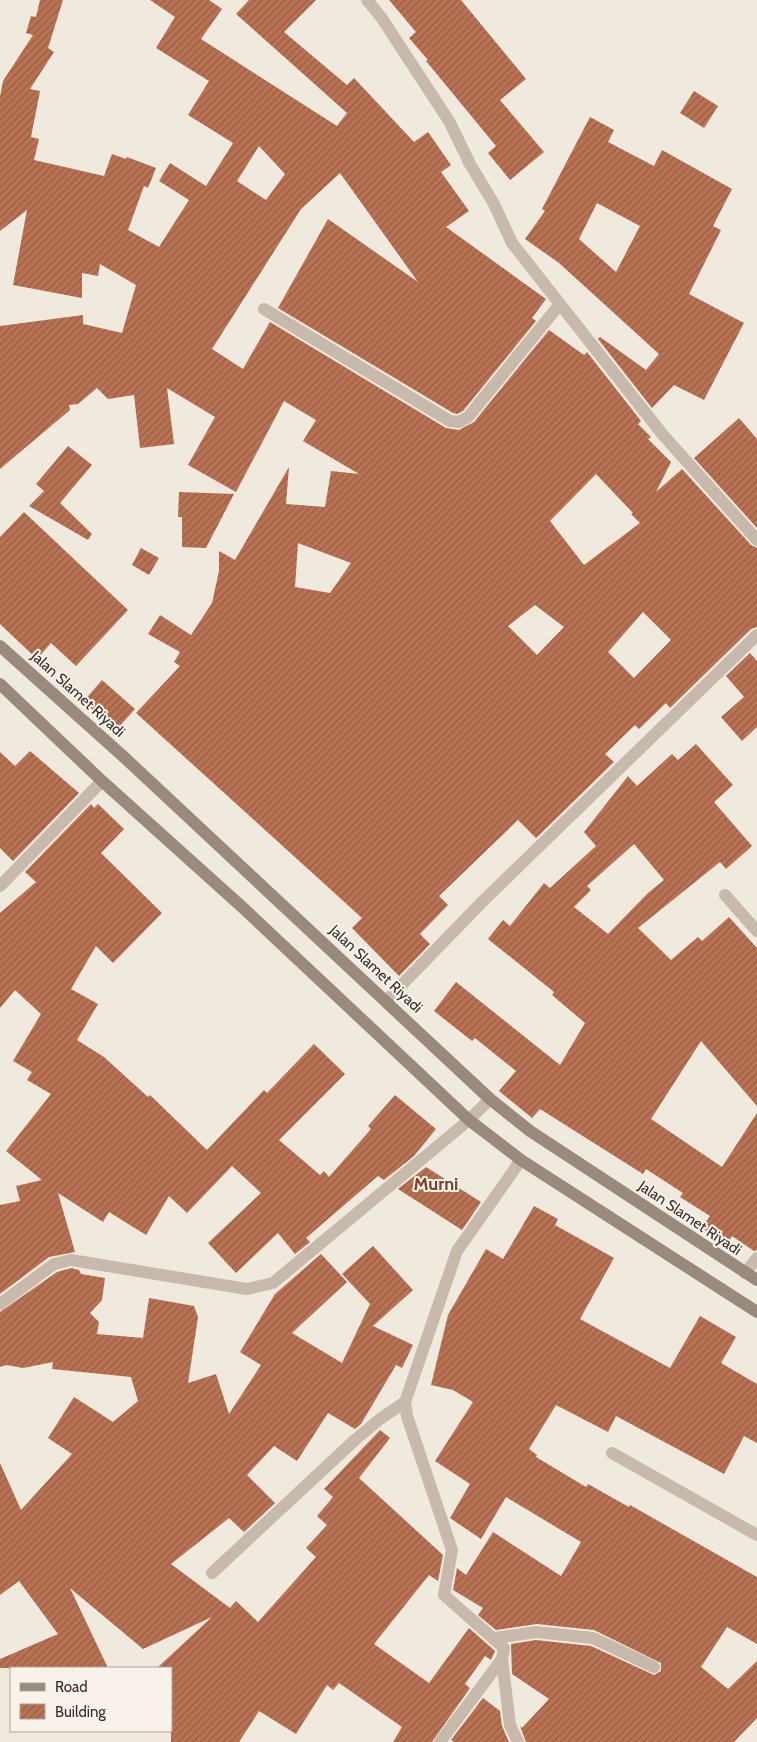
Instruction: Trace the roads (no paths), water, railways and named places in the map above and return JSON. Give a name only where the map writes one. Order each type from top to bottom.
[{"type":"main road","name":"Jalan Slamet Riyadi","points":[[0,646],[132,765],[490,1099],[530,1131],[757,1280]]},
{"type":"main road","points":[[0,684],[102,781],[255,920],[469,1120],[521,1160],[757,1312]]},
{"type":"street","points":[[367,0],[381,17],[449,121],[470,164],[494,204],[512,243],[663,435],[757,540]]},
{"type":"street","points":[[264,309],[450,421],[459,422],[468,417],[560,304]]},
{"type":"street","points":[[386,1001],[482,902],[757,634]]},
{"type":"street","points":[[0,886],[102,781]]},
{"type":"street","points":[[725,895],[757,931]]},
{"type":"street","points":[[0,1304],[54,1264],[70,1260],[247,1289],[273,1283],[469,1120],[490,1099]]},
{"type":"street","points":[[518,1742],[510,1725],[502,1659],[504,1648],[495,1638],[444,1596],[452,1550],[407,1416],[405,1402],[457,1251],[521,1160]]},
{"type":"street","points":[[745,1273],[757,1258]]},
{"type":"street","points":[[212,1573],[356,1439],[405,1402]]},
{"type":"street","points":[[612,1453],[757,1535]]},
{"type":"street","points":[[495,1638],[536,1632],[593,1638],[654,1668]]},
{"type":"street","points":[[440,1742],[502,1659]]},
{"type":"district","name":"Murni","points":[[436,1184]]}]
